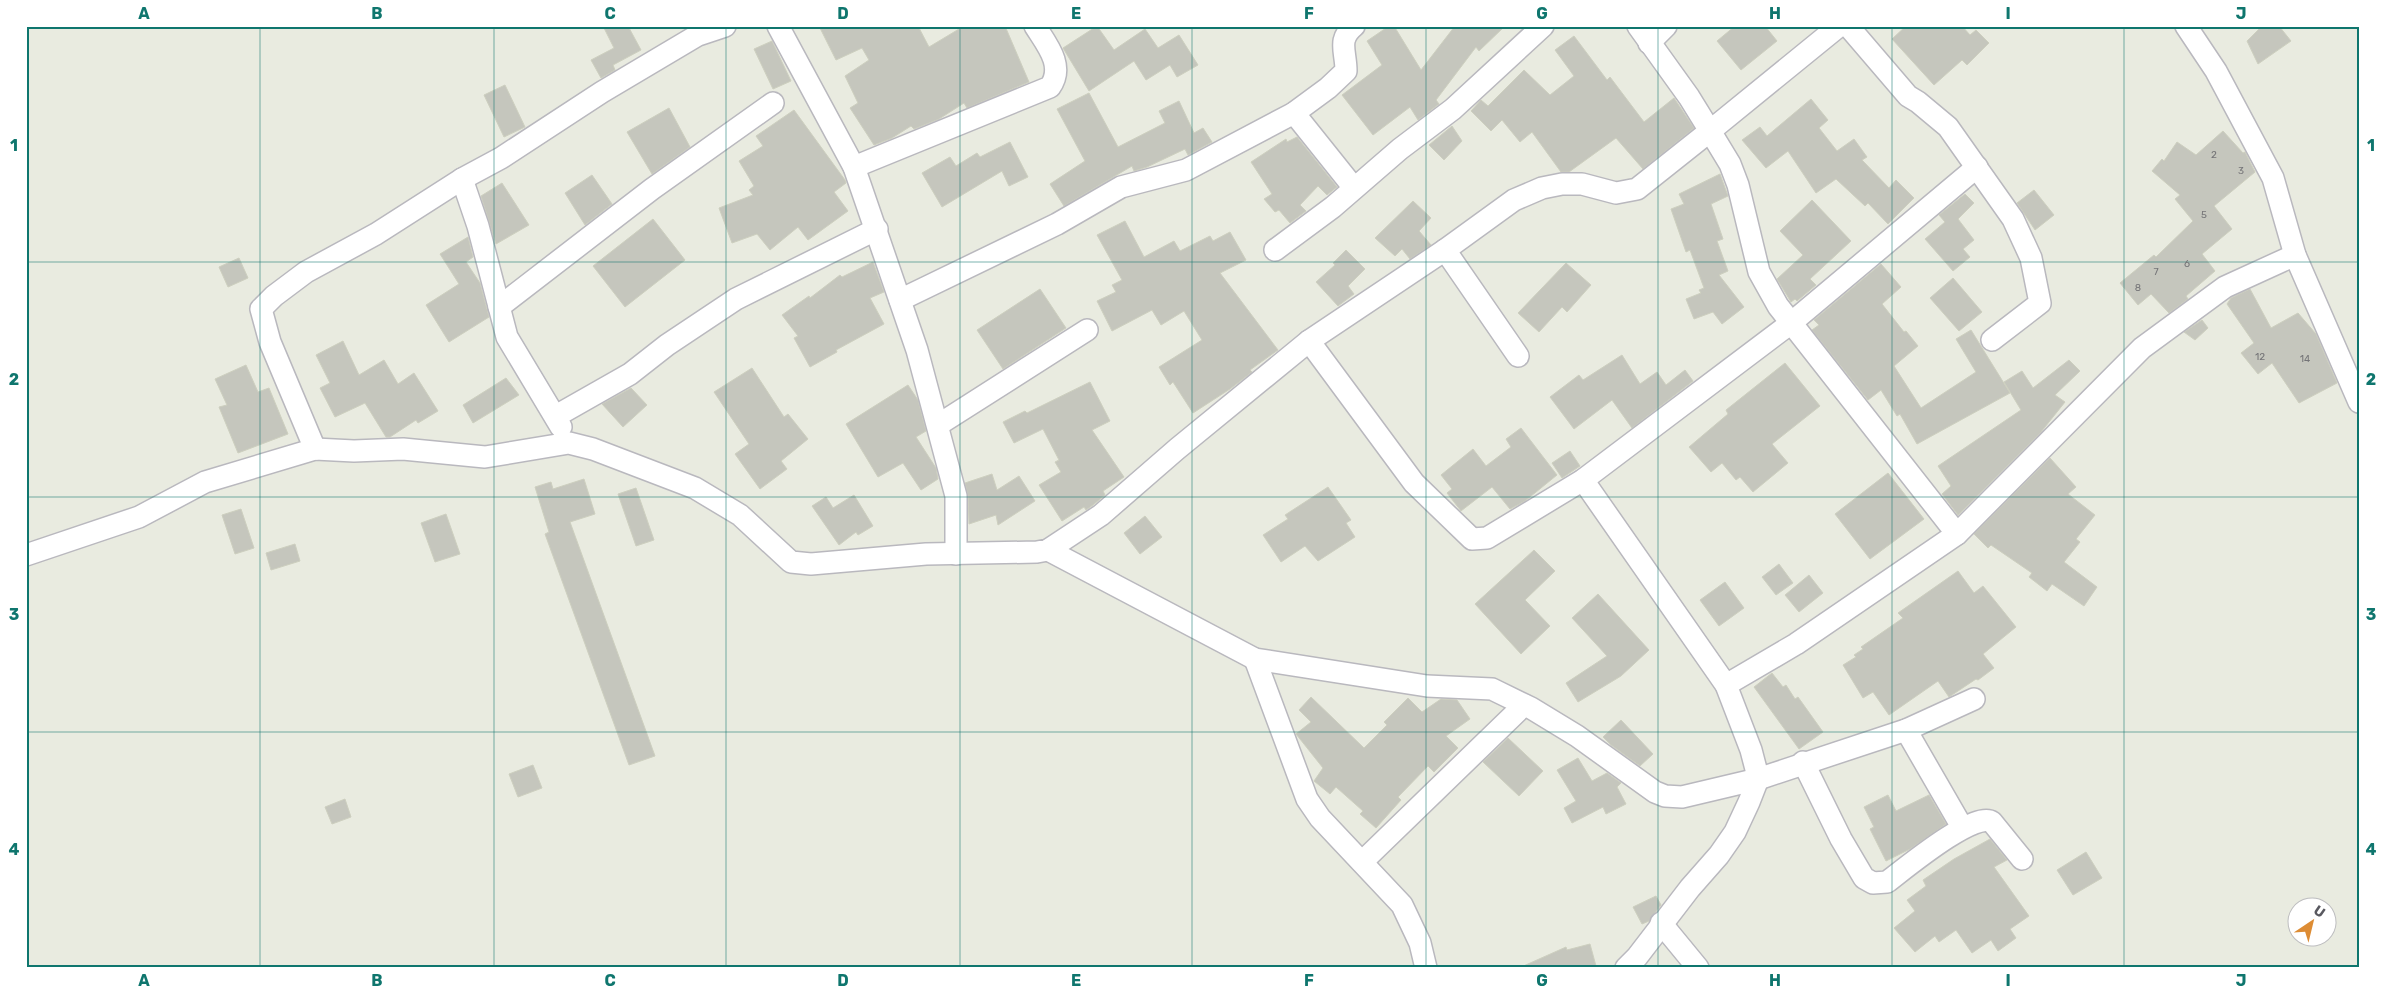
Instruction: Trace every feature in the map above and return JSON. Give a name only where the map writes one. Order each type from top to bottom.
[{"type":"street","points":[[315,449],[270,342],[261,309],[274,296],[306,272],[376,234],[462,179],[501,158],[602,92],[698,35],[724,26]]},
{"type":"street","points":[[778,26],[854,167],[917,350],[956,496],[956,554]]},
{"type":"street","points":[[854,167],[1050,87],[1057,74],[1050,49],[1035,26]]},
{"type":"street","points":[[900,300],[1057,224],[1121,187],[1186,170],[1294,113],[1328,88],[1346,71],[1344,38],[1346,33],[1354,26]]},
{"type":"street","points":[[1275,250],[1333,207],[1453,109],[1543,26]]},
{"type":"street","points":[[1666,26],[1643,34],[1689,97],[1730,164],[1738,185],[1759,272],[1778,306],[1957,534]]},
{"type":"street","points":[[1048,550],[1101,515],[1177,449],[1309,341],[1445,250],[1514,200],[1542,188],[1562,184],[1582,184],[1616,193],[1637,189],[1839,26]]},
{"type":"street","points":[[1848,26],[1908,96],[1948,127],[2014,219],[2031,258],[2040,303],[1992,340]]},
{"type":"street","points":[[2186,26],[2216,71],[2273,178],[2295,255],[2359,402]]},
{"type":"street","points":[[499,307],[652,189],[773,102]]},
{"type":"street","points":[[1294,113],[1354,188]]},
{"type":"street","points":[[1309,341],[1414,483],[1472,539],[1487,538],[1584,480],[1791,323],[1977,167]]},
{"type":"street","points":[[462,179],[478,226],[507,337],[524,368],[556,416],[569,443]]},
{"type":"street","points":[[556,416],[630,374],[667,345],[736,299],[876,229]]},
{"type":"street","points":[[1445,250],[1518,356]]},
{"type":"street","points":[[1726,685],[1796,644],[1957,534],[2142,348],[2224,287],[2295,255]]},
{"type":"street","points":[[938,425],[1087,330]]},
{"type":"street","points":[[26,555],[139,517],[206,482],[315,449],[354,451],[403,449],[485,458],[569,443],[593,449],[695,488],[740,515],[791,562],[819,564],[926,554],[1048,550],[1255,659],[1427,686],[1488,688],[1524,704],[1577,736],[1655,792],[1665,796],[1682,797],[1755,765],[1803,762],[1906,730],[1974,699]]},
{"type":"street","points":[[1584,480],[1726,685],[1755,765],[1735,832],[1637,957],[1626,968]]},
{"type":"street","points":[[1255,659],[1307,799],[1320,818],[1405,909],[1420,943],[1426,968]]},
{"type":"street","points":[[1362,862],[1524,704]]},
{"type":"street","points":[[1906,730],[1962,827]]},
{"type":"street","points":[[1803,762],[1840,839],[1864,878],[1873,883],[1886,882],[1962,827],[1989,820],[2022,859]]},
{"type":"street","points":[[1661,924],[1698,968]]},
{"type":"building","points":[[603,26],[628,26],[641,50],[613,65],[615,70],[601,78],[591,60],[614,48]]},
{"type":"building","points":[[819,26],[918,26],[929,47],[964,26],[1005,26],[1029,82],[967,108],[964,103],[939,119],[914,129],[911,126],[892,138],[874,145],[850,108],[858,103],[845,76],[869,60],[862,48],[836,60]]},
{"type":"building","points":[[1097,26],[1114,50],[1145,29],[1158,48],[1179,35],[1198,65],[1177,77],[1170,65],[1146,80],[1134,61],[1089,91],[1063,48]]},
{"type":"building","points":[[1389,26],[1394,26],[1421,70],[1455,26],[1505,26],[1479,51],[1476,47],[1436,100],[1439,104],[1418,120],[1410,107],[1373,135],[1342,95],[1382,65],[1367,41]]},
{"type":"building","points":[[1735,26],[1765,26],[1777,41],[1741,70],[1717,41]]},
{"type":"building","points":[[1906,26],[1962,26],[1970,35],[1976,30],[1989,43],[1967,65],[1962,60],[1934,85],[1892,39]]},
{"type":"building","points":[[2262,26],[2279,26],[2291,41],[2258,64],[2247,41]]},
{"type":"building","points":[[1574,36],[1607,80],[1610,77],[1644,122],[1674,98],[1694,128],[1643,169],[1616,138],[1569,172],[1561,172],[1532,132],[1520,142],[1502,120],[1491,131],[1471,111],[1481,100],[1488,106],[1524,70],[1550,95],[1574,76],[1555,50]]},
{"type":"building","points":[[772,41],[791,81],[773,89],[754,49]]},
{"type":"building","points":[[505,85],[525,127],[504,137],[484,95]]},
{"type":"building","points":[[1089,93],[1118,147],[1165,123],[1159,111],[1179,101],[1194,133],[1203,128],[1212,142],[1188,155],[1185,149],[1147,167],[1134,171],[1132,166],[1064,206],[1050,184],[1085,161],[1057,109]]},
{"type":"building","points":[[1811,99],[1828,120],[1819,128],[1837,151],[1854,139],[1867,157],[1862,160],[1889,188],[1896,180],[1914,198],[1888,224],[1868,203],[1865,206],[1836,179],[1816,193],[1788,151],[1766,168],[1742,140],[1760,127],[1767,136]]},
{"type":"building","points":[[669,108],[690,147],[652,174],[627,132]]},
{"type":"building","points":[[794,110],[845,180],[846,183],[834,192],[848,211],[808,240],[798,227],[770,250],[757,234],[732,243],[719,208],[753,195],[749,190],[754,186],[739,161],[763,146],[756,136]]},
{"type":"building","points":[[1452,126],[1462,141],[1444,160],[1429,145]]},
{"type":"building","points":[[2223,131],[2243,153],[2245,152],[2255,172],[2214,206],[2232,229],[2202,254],[2215,271],[2186,296],[2188,299],[2169,313],[2151,294],[2138,305],[2120,283],[2154,255],[2156,257],[2193,221],[2175,199],[2180,195],[2152,171],[2162,159],[2164,161],[2177,142],[2196,155]]},
{"type":"building","points":[[1297,137],[1337,187],[1327,195],[1318,186],[1300,205],[1306,211],[1290,223],[1279,210],[1275,212],[1264,199],[1272,194],[1251,162],[1286,139],[1287,142]]},
{"type":"building","points":[[1010,142],[1028,177],[1009,186],[1002,171],[942,207],[922,173],[950,157],[956,166],[977,153],[980,157]]},
{"type":"building","points":[[1720,174],[1728,196],[1711,204],[1723,239],[1717,241],[1728,271],[1719,275],[1744,307],[1722,324],[1713,312],[1694,319],[1686,299],[1701,293],[1699,290],[1704,288],[1690,250],[1686,252],[1671,209],[1684,204],[1679,194]]},
{"type":"building","points":[[592,175],[612,204],[585,225],[565,193]]},
{"type":"building","points":[[502,183],[529,225],[496,244],[481,196]]},
{"type":"building","points":[[2034,190],[2054,215],[2035,230],[2017,203]]},
{"type":"building","points":[[1965,194],[1974,203],[1958,219],[1974,240],[1963,249],[1970,257],[1953,271],[1925,239],[1945,222],[1939,215]]},
{"type":"building","points":[[1812,200],[1851,241],[1810,279],[1816,285],[1797,301],[1795,299],[1791,302],[1777,279],[1803,255],[1780,231]]},
{"type":"building","points":[[1413,201],[1431,218],[1419,231],[1431,245],[1410,259],[1402,249],[1395,256],[1375,238]]},
{"type":"building","points":[[653,219],[685,260],[625,307],[593,266]]},
{"type":"building","points":[[1125,221],[1144,257],[1174,241],[1180,251],[1210,236],[1213,241],[1230,232],[1246,260],[1220,273],[1278,350],[1250,370],[1252,372],[1230,389],[1193,413],[1173,382],[1170,385],[1159,367],[1202,340],[1184,311],[1161,325],[1152,310],[1112,331],[1097,301],[1116,292],[1112,285],[1122,280],[1097,235]]},
{"type":"building","points":[[468,237],[473,257],[466,262],[480,283],[489,317],[449,342],[426,305],[459,284],[440,254]]},
{"type":"building","points":[[1346,250],[1365,269],[1348,286],[1354,294],[1338,306],[1316,282],[1335,265],[1333,263]]},
{"type":"building","points":[[239,258],[248,278],[228,287],[219,267]]},
{"type":"building","points":[[873,262],[884,292],[870,298],[884,324],[836,350],[837,352],[810,367],[794,338],[798,336],[782,315],[809,296],[810,298],[840,275],[842,277]]},
{"type":"building","points":[[1566,263],[1591,285],[1567,312],[1562,307],[1539,332],[1518,313]]},
{"type":"building","points":[[1881,264],[1901,287],[1882,304],[1904,332],[1906,331],[1918,346],[1894,366],[1921,408],[1976,372],[1956,339],[1971,330],[2010,393],[1917,444],[1900,414],[1897,416],[1881,390],[1868,400],[1812,330],[1819,325],[1814,320]]},
{"type":"building","points":[[1953,278],[1982,312],[1959,331],[1930,298]]},
{"type":"building","points":[[1040,289],[1066,328],[1003,369],[977,330]]},
{"type":"building","points":[[2250,289],[2271,328],[2298,313],[2316,334],[2337,383],[2299,403],[2272,363],[2258,374],[2241,353],[2254,343],[2227,304],[2231,298]]},
{"type":"building","points":[[2202,320],[2208,328],[2195,340],[2184,332]]},
{"type":"building","points":[[343,341],[359,375],[384,360],[398,384],[414,373],[438,411],[418,423],[416,420],[390,437],[386,437],[365,403],[335,417],[320,388],[330,383],[316,355]]},
{"type":"building","points":[[1622,355],[1640,384],[1657,372],[1666,385],[1685,370],[1693,381],[1632,428],[1612,400],[1574,429],[1550,397],[1579,375],[1583,380]]},
{"type":"building","points":[[2069,360],[2080,371],[2055,395],[2065,402],[2041,432],[1958,515],[1942,494],[1951,486],[1938,466],[2021,410],[2004,382],[2022,371],[2033,388]]},
{"type":"building","points":[[1785,363],[1820,406],[1772,444],[1788,463],[1753,492],[1740,477],[1736,480],[1722,463],[1711,472],[1689,447],[1728,414],[1726,410]]},
{"type":"building","points":[[246,365],[258,392],[269,388],[288,434],[238,453],[219,407],[227,405],[215,379]]},
{"type":"building","points":[[752,368],[784,417],[788,414],[808,439],[781,461],[787,469],[760,489],[735,454],[749,444],[714,392]]},
{"type":"building","points":[[506,378],[519,395],[473,423],[463,405]]},
{"type":"building","points":[[1090,382],[1110,421],[1092,430],[1124,477],[1103,491],[1105,495],[1086,510],[1084,507],[1062,521],[1039,485],[1061,472],[1055,462],[1059,460],[1043,429],[1014,443],[1003,422],[1025,411],[1027,413]]},
{"type":"building","points":[[908,385],[918,400],[926,431],[916,437],[936,468],[938,479],[921,490],[903,463],[878,477],[846,424]]},
{"type":"building","points":[[631,388],[647,405],[623,427],[602,404]]},
{"type":"building","points":[[1521,428],[1557,475],[1525,501],[1510,509],[1492,487],[1461,511],[1447,493],[1452,489],[1441,475],[1473,449],[1486,466],[1511,447],[1506,439]]},
{"type":"building","points":[[1570,451],[1580,466],[1562,478],[1552,463]]},
{"type":"building","points":[[2050,458],[2076,487],[2068,494],[2095,515],[2076,539],[2080,542],[2064,562],[2097,587],[2084,606],[2052,584],[2047,591],[2029,577],[2032,573],[1991,545],[1988,548],[1974,534]]},
{"type":"building","points":[[1888,473],[1924,519],[1870,559],[1835,514]]},
{"type":"building","points":[[992,474],[997,490],[1019,476],[1035,501],[998,525],[996,515],[969,524],[968,496],[965,483]]},
{"type":"building","points":[[584,479],[595,514],[570,522],[655,756],[629,765],[545,534],[549,532],[535,487],[551,482],[553,489]]},
{"type":"building","points":[[1328,487],[1351,520],[1346,523],[1355,537],[1318,561],[1305,546],[1281,562],[1263,535],[1288,519],[1285,515]]},
{"type":"building","points":[[636,488],[654,540],[636,546],[618,494]]},
{"type":"building","points":[[854,495],[873,526],[858,535],[856,532],[839,545],[812,506],[826,497],[833,508]]},
{"type":"building","points":[[241,509],[254,548],[235,554],[222,515]]},
{"type":"building","points":[[446,514],[460,554],[435,562],[421,523]]},
{"type":"building","points":[[1145,516],[1162,537],[1140,554],[1124,533]]},
{"type":"building","points":[[295,544],[300,561],[271,570],[266,553]]},
{"type":"building","points":[[1534,550],[1555,571],[1525,600],[1550,626],[1521,654],[1475,604]]},
{"type":"building","points":[[1779,564],[1793,583],[1776,595],[1762,577]]},
{"type":"building","points":[[1958,571],[1974,593],[1983,586],[2016,627],[1983,654],[1994,668],[1978,680],[1976,679],[1949,697],[1938,681],[1889,715],[1873,692],[1863,698],[1843,665],[1856,657],[1854,655],[1863,649],[1861,647],[1903,618],[1898,613]]},
{"type":"building","points":[[1809,575],[1823,593],[1799,612],[1785,595]]},
{"type":"building","points":[[1725,582],[1744,608],[1719,626],[1700,600]]},
{"type":"building","points":[[1598,594],[1649,650],[1621,676],[1578,702],[1566,683],[1607,656],[1572,618]]},
{"type":"building","points":[[1772,673],[1783,687],[1786,685],[1795,699],[1798,697],[1823,732],[1799,749],[1754,687]]},
{"type":"building","points":[[1311,697],[1364,748],[1387,725],[1384,722],[1408,698],[1422,712],[1441,699],[1457,700],[1470,719],[1446,736],[1458,748],[1434,772],[1428,766],[1398,797],[1401,800],[1376,828],[1360,814],[1363,811],[1336,787],[1330,794],[1314,781],[1323,768],[1296,734],[1311,722],[1299,710]]},
{"type":"building","points":[[1621,720],[1653,754],[1640,766],[1603,737]]},
{"type":"building","points":[[1508,738],[1543,771],[1519,796],[1483,762]]},
{"type":"building","points":[[1578,758],[1592,781],[1607,773],[1621,783],[1617,787],[1626,804],[1606,814],[1603,807],[1572,823],[1564,808],[1576,801],[1557,770]]},
{"type":"building","points":[[533,765],[542,788],[518,797],[509,774]]},
{"type":"building","points":[[1888,795],[1896,811],[1929,795],[1946,824],[1910,849],[1886,861],[1870,829],[1874,827],[1864,807]]},
{"type":"building","points":[[345,799],[351,817],[332,824],[325,807]]},
{"type":"building","points":[[1990,839],[2007,860],[1994,867],[2029,916],[2010,929],[2016,938],[1998,951],[1991,940],[1972,953],[1956,930],[1939,942],[1935,936],[1915,952],[1894,928],[1915,911],[1907,900],[1926,886],[1923,880],[1954,859]]},
{"type":"building","points":[[2086,852],[2102,878],[2073,895],[2057,870]]},
{"type":"building","points":[[1656,896],[1661,905],[1649,921],[1642,924],[1633,907]]},
{"type":"building","points":[[1590,944],[1596,966],[1587,968],[1519,968],[1566,947],[1567,950]]}]
